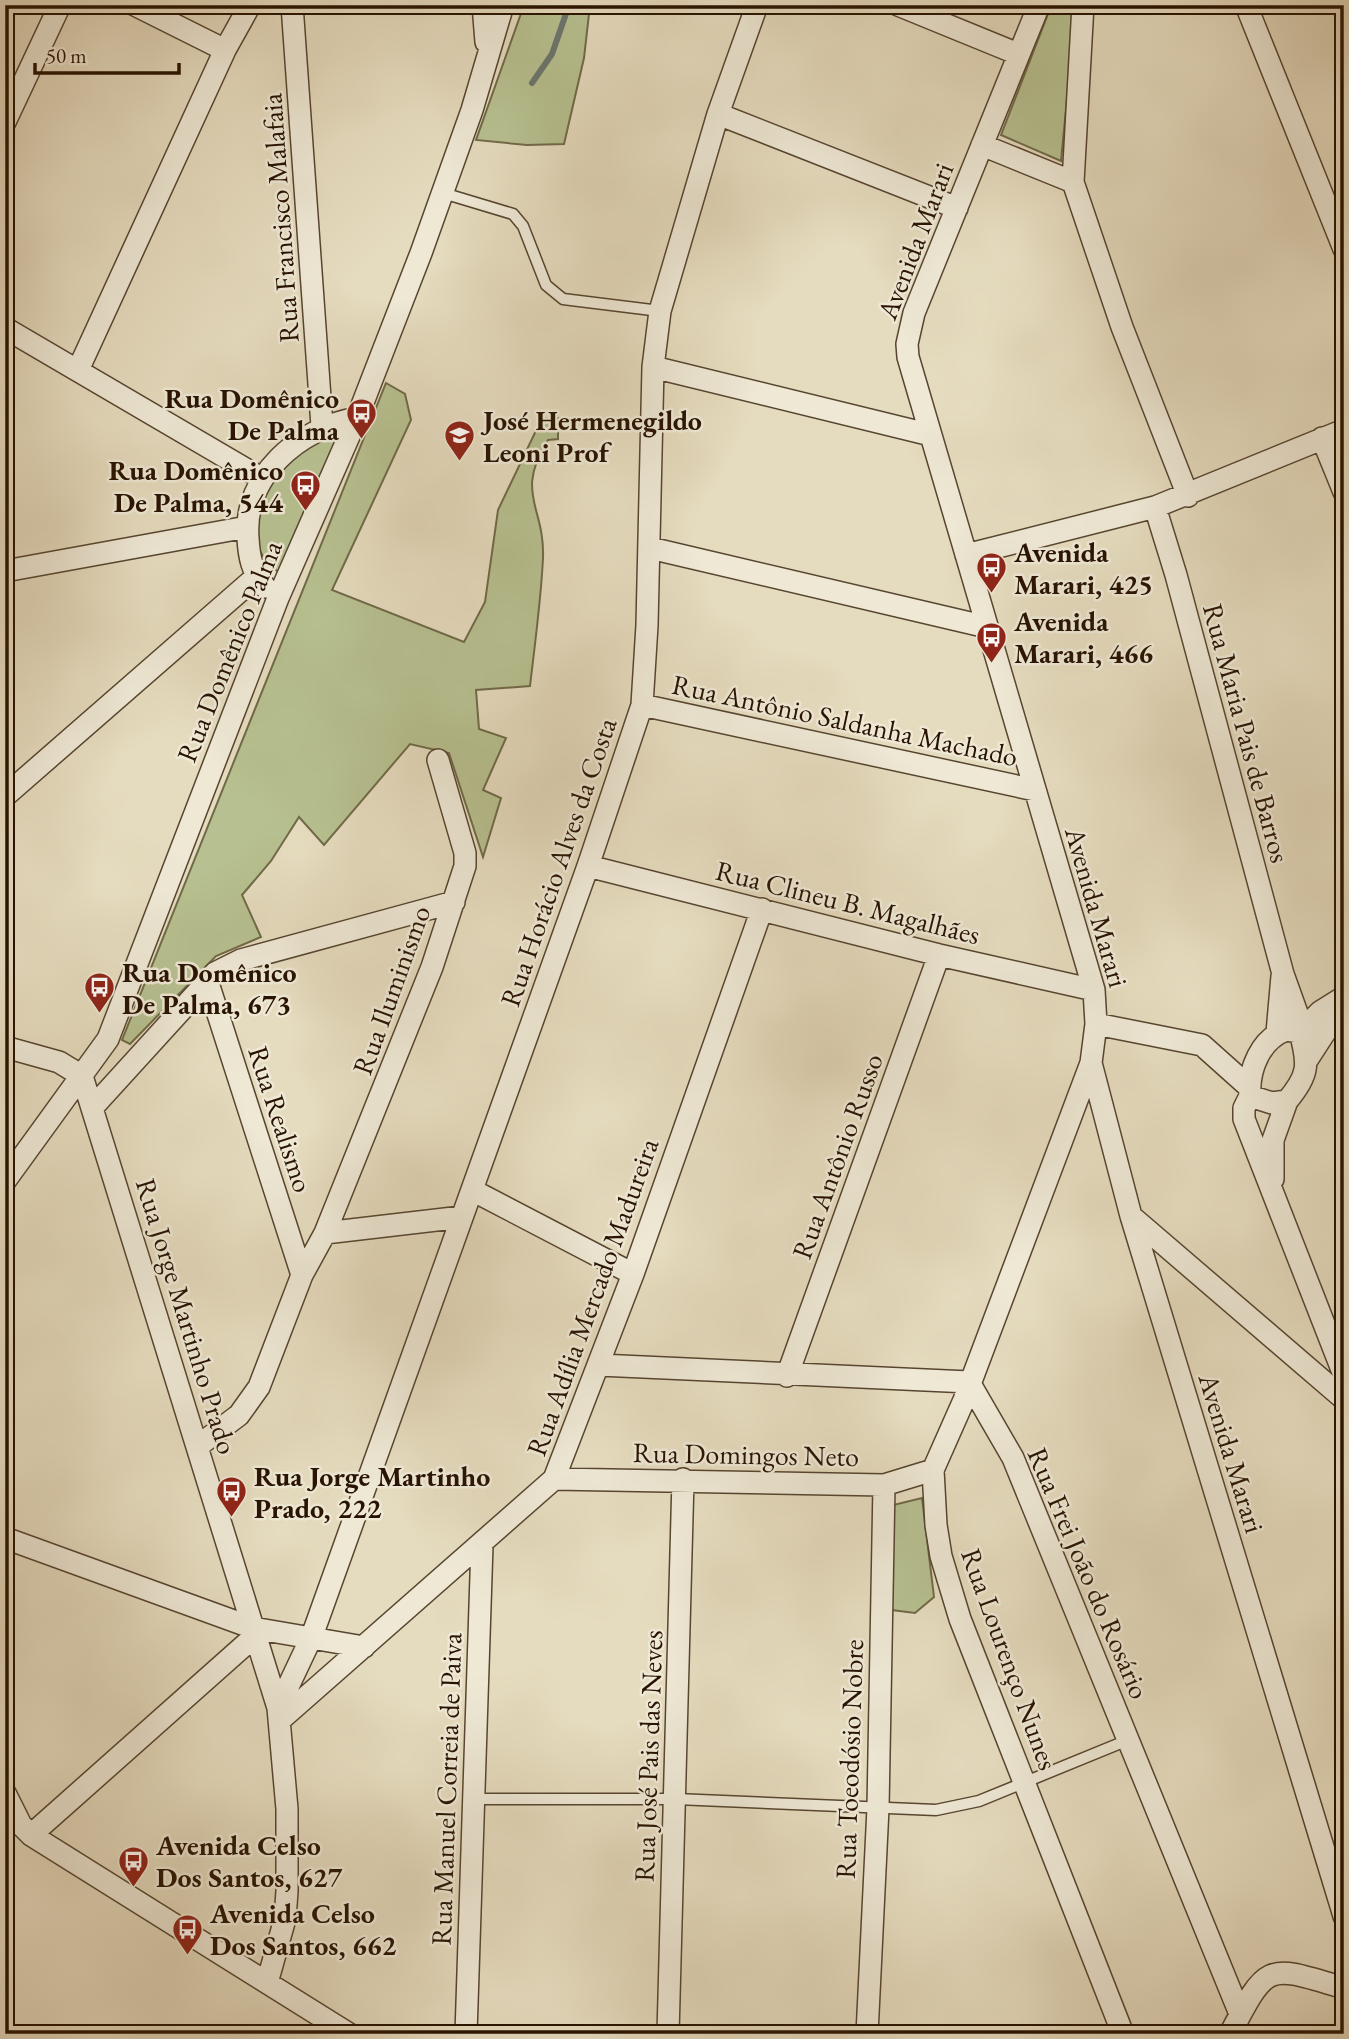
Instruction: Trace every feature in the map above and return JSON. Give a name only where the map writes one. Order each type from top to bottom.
[{"type":"street","points":[[5,122],[11,94],[60,5]]},
{"type":"street","points":[[135,5],[225,50]]},
{"type":"street","points":[[78,370],[225,50],[250,5]]},
{"type":"street","name":"Rua Francisco Malafaia","points":[[292,5],[302,109],[322,426]]},
{"type":"street","points":[[483,5],[487,51]]},
{"type":"street","name":"Rua Domênico Palma","points":[[82,1076],[108,1039],[278,598],[357,418],[443,193],[472,110],[487,51],[503,5]]},
{"type":"street","name":"Rua Horácio Alves da Costa","points":[[279,1714],[312,1636],[588,866],[642,705],[650,548],[653,368],[660,311],[718,114],[757,5]]},
{"type":"street","points":[[898,5],[1018,54]]},
{"type":"street","name":"Avenida Marari","points":[[1039,5],[914,313],[907,344],[931,435],[1094,990],[1097,1024],[1091,1063],[1131,1216],[1344,1916]]},
{"type":"street","points":[[1083,5],[1073,182],[1122,327],[1188,496]]},
{"type":"street","points":[[1246,5],[1344,249]]},
{"type":"street","points":[[718,114],[957,208]]},
{"type":"street","points":[[982,145],[1073,182]]},
{"type":"street","points":[[5,328],[261,478]]},
{"type":"street","points":[[653,368],[931,435]]},
{"type":"street","points":[[278,598],[257,577],[250,558],[247,527],[250,504],[261,478],[285,454],[322,426],[357,418]]},
{"type":"street","points":[[966,555],[1188,496],[1344,430]]},
{"type":"street","points":[[1322,438],[1344,492]]},
{"type":"street","name":"Rua Maria Pais de Barros","points":[[1154,507],[1176,575],[1283,974],[1291,1032]]},
{"type":"street","points":[[5,571],[247,527]]},
{"type":"street","points":[[650,548],[988,627]]},
{"type":"street","points":[[5,796],[257,577]]},
{"type":"street","name":"Rua Antônio Saldanha Machado","points":[[642,705],[1035,790]]},
{"type":"street","name":"Rua Iluminismo","points":[[198,1446],[239,1415],[259,1387],[302,1275],[325,1233],[406,1036],[454,902],[465,866],[465,853],[438,760]]},
{"type":"street","name":"Rua Clineu B. Magalhães","points":[[588,866],[939,955],[1094,990]]},
{"type":"street","points":[[93,1107],[207,980],[241,960],[454,902]]},
{"type":"street","name":"Rua Adília Mercado Madureira","points":[[279,1714],[364,1647],[554,1479],[633,1274],[762,909]]},
{"type":"street","name":"Rua Antônio Russo","points":[[787,1376],[939,955]]},
{"type":"street","name":"Rua Realismo","points":[[207,980],[302,1275]]},
{"type":"street","points":[[1344,997],[1291,1032],[1262,1045],[1244,1108],[1244,1119],[1344,1375]]},
{"type":"street","points":[[1273,1191],[1273,1139],[1287,1101],[1303,1082],[1307,1060],[1344,1003]]},
{"type":"street","points":[[1097,1024],[1202,1045],[1250,1091],[1256,1101],[1287,1101]]},
{"type":"street","points":[[1291,1032],[1307,1060]]},
{"type":"street","points":[[5,1047],[59,1062],[82,1076],[5,1181]]},
{"type":"street","name":"Rua Lourenço Nunes","points":[[1091,1063],[933,1470],[936,1525],[941,1556],[960,1619],[1123,2034]]},
{"type":"street","name":"Rua Jorge Martinho Prado","points":[[82,1076],[279,1714],[287,1809],[287,1891],[285,1919],[267,1983]]},
{"type":"street","points":[[472,1190],[633,1274]]},
{"type":"street","points":[[1131,1216],[1344,1399]]},
{"type":"street","points":[[325,1233],[462,1217]]},
{"type":"street","points":[[599,1365],[787,1376],[969,1382]]},
{"type":"street","name":"Rua Frei João do Rosário","points":[[969,1382],[1013,1458],[1240,2014]]},
{"type":"street","name":"Rua Domingos Neto","points":[[554,1479],[683,1479],[884,1485],[933,1470]]},
{"type":"street","name":"Rua José Pais das Neves","points":[[668,2034],[683,1479]]},
{"type":"street","name":"Rua Toeodósio Nobre","points":[[867,2034],[878,1808],[884,1485]]},
{"type":"street","points":[[5,1538],[255,1631],[312,1636],[364,1647]]},
{"type":"street","name":"Rua Manuel Correia de Paiva","points":[[466,2034],[482,1545]]},
{"type":"street","points":[[19,1833],[255,1631]]},
{"type":"street","points":[[5,1793],[19,1833],[267,1983],[342,2032]]},
{"type":"street","points":[[1230,2034],[1253,1989],[1262,1978],[1272,1973],[1283,1972],[1344,1988]]},
{"type":"lane","points":[[443,193],[513,214],[523,226],[546,285],[563,299],[660,311]]},
{"type":"lane","points":[[474,1799],[676,1799],[878,1808],[953,1808],[1025,1783],[1128,1740]]},
{"type":"green space","points":[[524,5],[590,5],[584,58],[564,144],[527,145],[476,140]]},
{"type":"green space","points":[[1076,5],[1061,161],[1001,135],[1048,14]]},
{"type":"green space","points":[[386,383],[405,394],[411,420],[332,590],[464,642],[485,602],[498,510],[542,418],[558,418],[558,439],[548,440],[533,474],[532,487],[543,558],[530,686],[476,690],[479,729],[506,738],[483,790],[501,798],[483,857],[449,753],[410,744],[324,845],[299,817],[271,861],[242,895],[261,937],[216,956],[130,1044],[122,1040]]},
{"type":"green space","points":[[340,433],[279,573],[263,556],[257,542],[257,522],[266,491],[274,477],[297,455]]},
{"type":"green space","points":[[922,1498],[934,1597],[915,1613],[876,1608],[877,1509]]},
{"type":"waterway","points":[[532,83],[552,54],[569,5]]},
{"type":"place","name":"Rua Domênico De Palma","points":[[362,441]]},
{"type":"place","name":"José Hermenegildo Leoni Prof","points":[[460,463]]},
{"type":"place","name":"Rua Domênico De Palma, 544","points":[[306,513]]},
{"type":"place","name":"Avenida Marari, 425","points":[[991,595]]},
{"type":"place","name":"Avenida Marari, 466","points":[[991,664]]},
{"type":"place","name":"Rua Domênico De Palma, 673","points":[[99,1015]]},
{"type":"place","name":"Rua Jorge Martinho Prado, 222","points":[[231,1519]]},
{"type":"place","name":"Avenida Celso Dos Santos, 627","points":[[133,1888]]},
{"type":"place","name":"Avenida Celso Dos Santos, 662","points":[[187,1956]]}]
